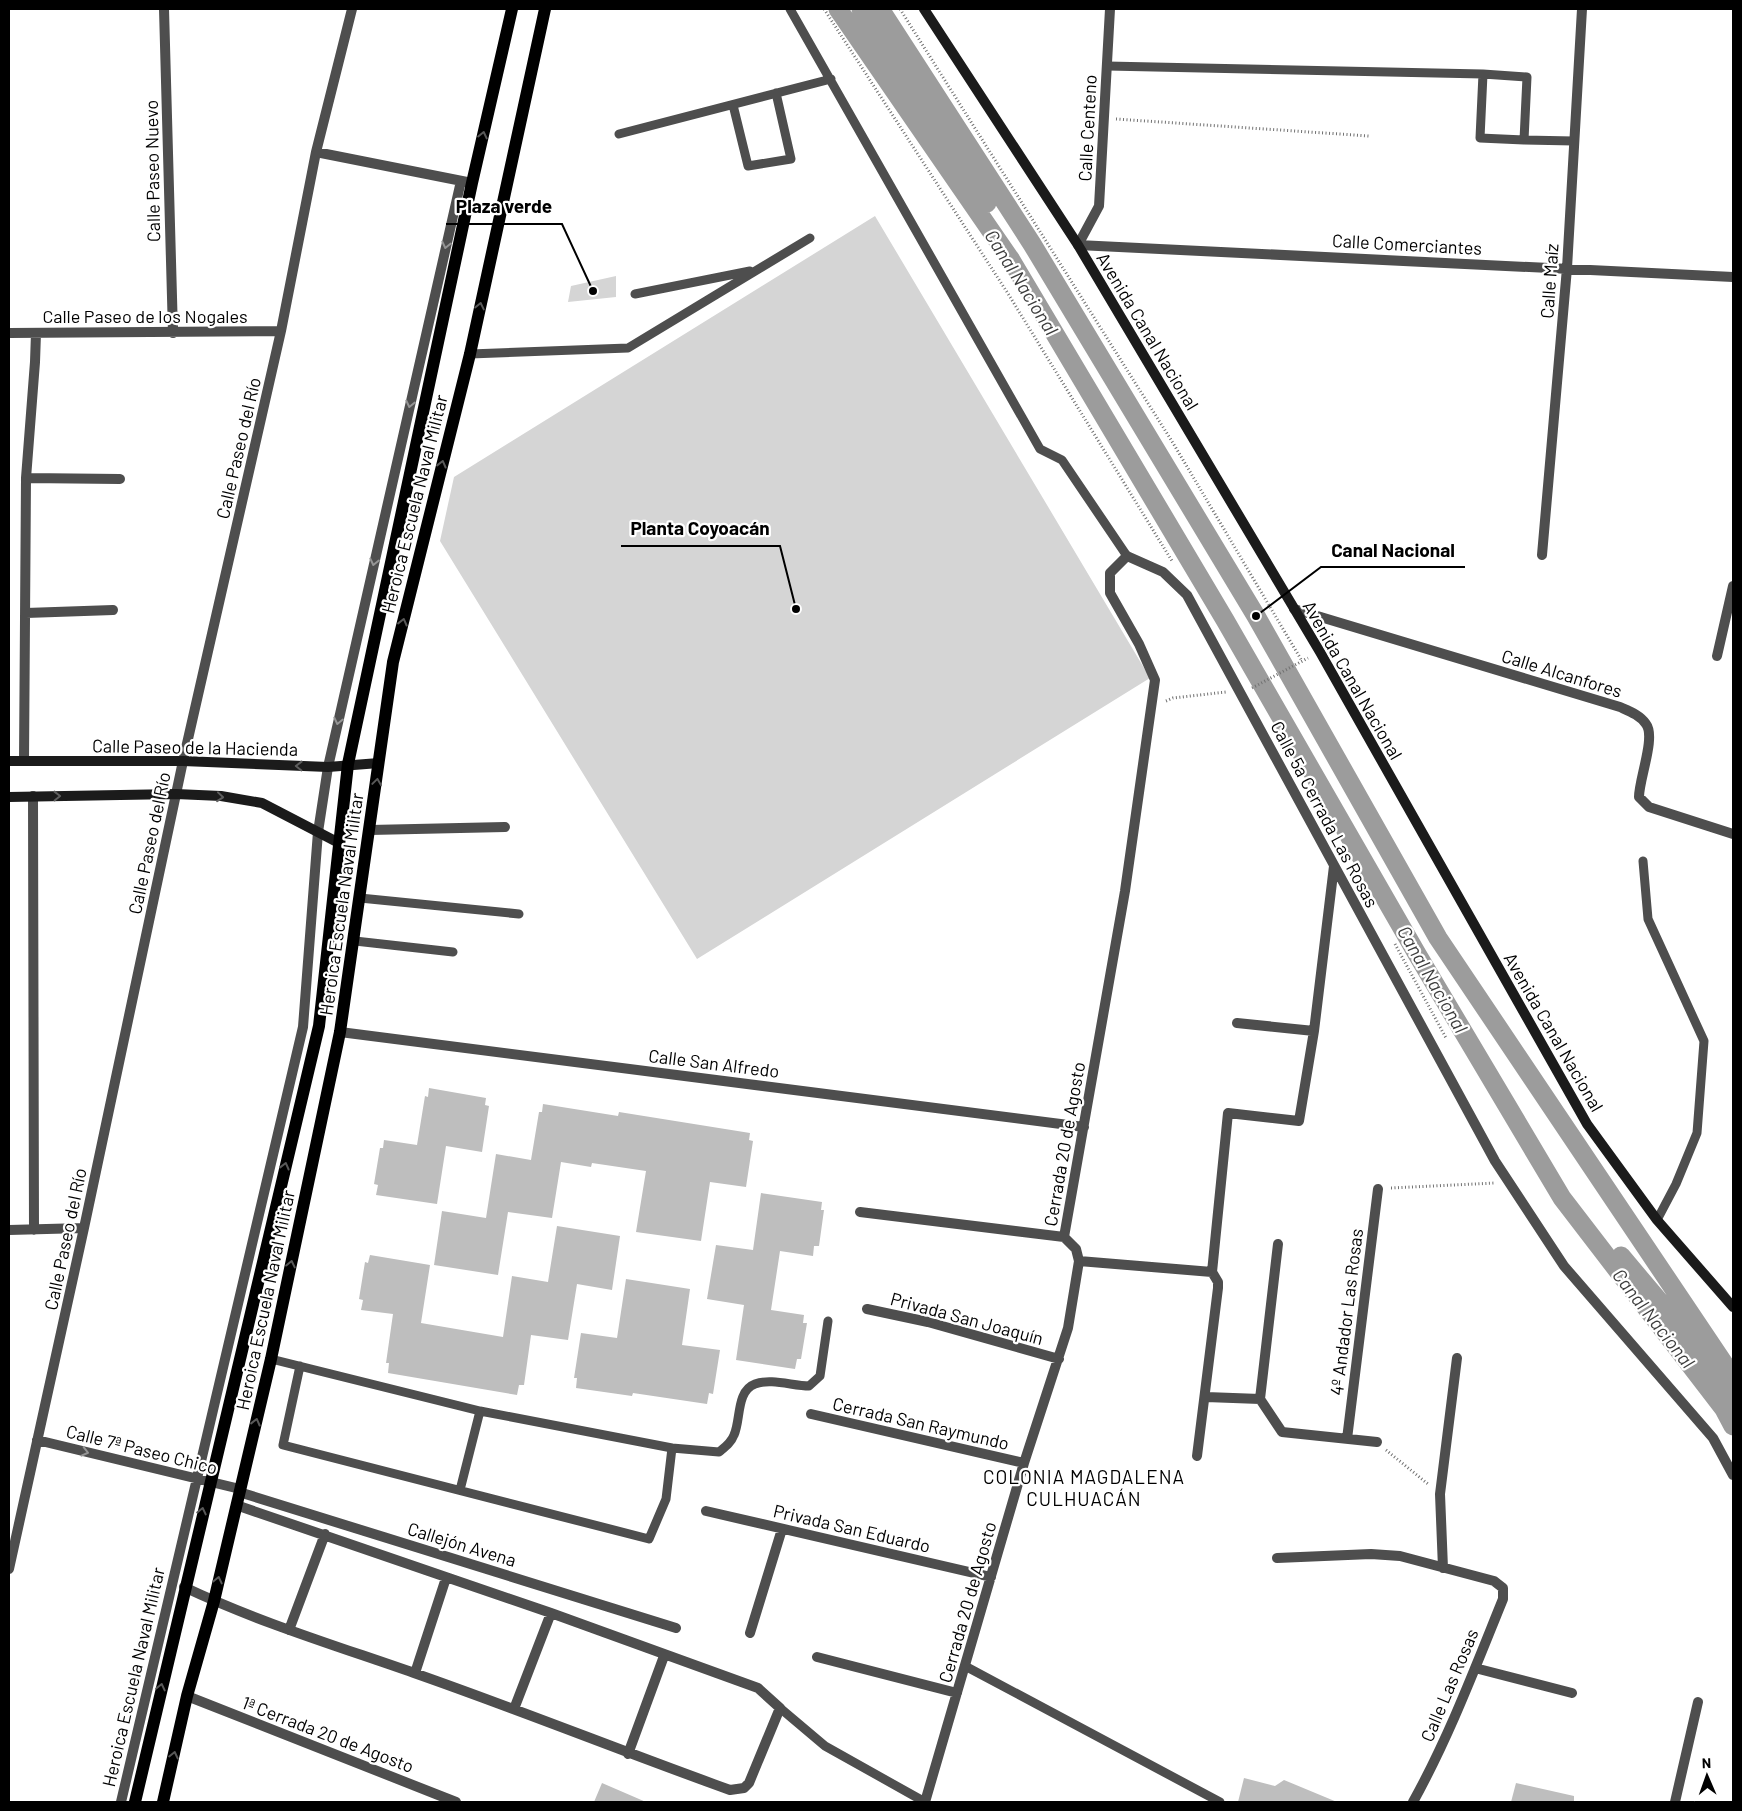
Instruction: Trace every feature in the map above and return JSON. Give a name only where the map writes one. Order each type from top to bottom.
[{"type":"main road","name":"Heroica Escuela Naval Militar","points":[[134,1802],[184,1587],[203,1481],[319,1026],[348,764],[466,182],[512,9]]},
{"type":"main road","name":"Heroica Escuela Naval Militar","points":[[163,1802],[187,1696],[214,1601],[271,1359],[340,1032],[355,941],[393,662],[470,354],[545,9]]},
{"type":"street","name":"Calle Paseo Nuevo","points":[[164,9],[172,333]]},
{"type":"street","name":"Calle Paseo del Río","points":[[9,1569],[84,1228],[183,761],[281,331],[316,152],[352,9]]},
{"type":"street","name":"Avenida Canal Nacional","points":[[924,9],[1078,245],[1294,609],[1587,1124],[1657,1220],[1733,1307]]},
{"type":"street","name":"Calle Centeno","points":[[1078,245],[1099,206],[1106,119],[1110,9]]},
{"type":"street","name":"Calle Maíz","points":[[1542,555],[1567,268],[1582,9]]},
{"type":"street","points":[[316,152],[466,182]]},
{"type":"street","name":"Heroica Escuela Naval Militar","points":[[121,1802],[203,1481],[303,1027],[318,832],[328,767],[466,182]]},
{"type":"street","name":"Calle Comerciantes","points":[[1078,245],[1733,277]]},
{"type":"street","name":"Calle Paseo de los Nogales","points":[[9,333],[281,331]]},
{"type":"street","points":[[24,761],[26,478],[36,362],[36,333]]},
{"type":"street","points":[[26,478],[120,479]]},
{"type":"street","name":"Calle 5a Cerrada Las Rosas","points":[[1127,556],[1163,572],[1187,595],[1494,1161],[1564,1266],[1713,1438],[1733,1475]]},
{"type":"street","name":"Cerrada 20 de Agosto","points":[[924,1802],[1024,1463],[1068,1328],[1079,1261],[1076,1249],[1064,1237],[1125,891],[1155,680],[1139,644],[1110,593],[1110,573],[1127,556]]},
{"type":"street","points":[[1717,656],[1733,586]]},
{"type":"street","name":"Calle Alcanfores","points":[[1294,609],[1620,707],[1636,715],[1647,725],[1650,738],[1639,784],[1639,797],[1649,807],[1733,834]]},
{"type":"street","points":[[26,613],[113,610]]},
{"type":"street","name":"Calle Paseo de la Hacienda","points":[[9,761],[183,761],[328,767],[380,763]]},
{"type":"street","points":[[9,796],[176,794],[221,796],[262,803],[339,843]]},
{"type":"street","points":[[33,796],[34,1230]]},
{"type":"street","points":[[370,830],[505,827]]},
{"type":"street","points":[[1197,1456],[1206,1397],[1218,1288],[1218,1282],[1212,1272],[1228,1113],[1299,1121],[1314,1031],[1334,866]]},
{"type":"street","points":[[1237,1023],[1314,1031]]},
{"type":"street","name":"Calle San Alfredo","points":[[340,1032],[1084,1127]]},
{"type":"street","name":"4º Andador Las Rosas","points":[[1347,1439],[1378,1189]]},
{"type":"street","points":[[860,1212],[1064,1237]]},
{"type":"street","points":[[9,1230],[84,1228]]},
{"type":"street","points":[[1278,1244],[1260,1399],[1282,1432],[1376,1442]]},
{"type":"street","points":[[1079,1261],[1212,1272]]},
{"type":"street","name":"Privada San Joaquín","points":[[866,1309],[928,1322],[1059,1359]]},
{"type":"street","points":[[1276,1558],[1371,1554],[1400,1556],[1443,1568],[1440,1494],[1458,1358]]},
{"type":"street","points":[[1206,1397],[1260,1399]]},
{"type":"street","name":"Cerrada San Raymundo","points":[[811,1414],[1024,1463]]},
{"type":"street","name":"Calle 7ª Paseo Chico","points":[[38,1440],[239,1490]]},
{"type":"street","name":"Callejón Avena","points":[[239,1490],[676,1628]]},
{"type":"street","points":[[184,1587],[214,1601],[289,1630],[415,1673],[514,1709],[628,1754],[730,1790],[738,1791],[749,1783],[780,1708],[758,1688],[664,1656],[551,1613],[236,1505]]},
{"type":"street","name":"Privada San Eduardo","points":[[706,1511],[991,1577]]},
{"type":"street","points":[[750,1633],[782,1529]]},
{"type":"street","points":[[289,1630],[325,1534]]},
{"type":"street","name":"Calle Las Rosas","points":[[1413,1802],[1434,1765],[1503,1599],[1503,1588],[1494,1581],[1443,1568]]},
{"type":"street","points":[[415,1673],[446,1578]]},
{"type":"street","points":[[514,1709],[551,1613]]},
{"type":"street","points":[[628,1754],[664,1656]]},
{"type":"street","points":[[817,1658],[957,1694]]},
{"type":"street","points":[[1475,1668],[1572,1693]]},
{"type":"street","name":"1ª Cerrada 20 de Agosto","points":[[187,1696],[456,1802]]},
{"type":"street","points":[[1675,1802],[1698,1702]]},
{"type":"lane","points":[[790,9],[1040,449],[1062,460],[1127,556]]},
{"type":"lane","points":[[1107,66],[1483,74],[1527,77],[1524,140]]},
{"type":"lane","points":[[1483,74],[1480,138],[1574,141]]},
{"type":"lane","points":[[619,134],[831,79]]},
{"type":"lane","points":[[733,105],[748,166],[791,159],[776,94]]},
{"type":"lane","points":[[470,354],[628,348],[810,238]]},
{"type":"lane","points":[[635,294],[757,270]]},
{"type":"lane","points":[[1644,861],[1648,919],[1704,1041],[1698,1133],[1676,1184],[1657,1220]]},
{"type":"lane","points":[[360,898],[518,914]]},
{"type":"lane","points":[[355,941],[453,952]]},
{"type":"lane","points":[[271,1359],[480,1411],[672,1448],[719,1452],[728,1445],[735,1434],[746,1392],[754,1384],[766,1382],[809,1386],[820,1376],[828,1321]]},
{"type":"lane","points":[[300,1366],[283,1445],[649,1539],[666,1499],[672,1448]]},
{"type":"lane","points":[[460,1490],[480,1411]]},
{"type":"lane","points":[[965,1666],[1220,1802]]},
{"type":"lane","points":[[780,1708],[825,1746],[924,1802]]},
{"type":"path","points":[[900,9],[1173,443],[1302,661]]},
{"type":"path","points":[[1106,119],[1370,136]]},
{"type":"path","points":[[1257,686],[1294,665]]},
{"type":"path","points":[[1151,709],[1173,698],[1239,691]]},
{"type":"path","points":[[1378,1189],[1508,1182]]},
{"type":"path","points":[[1376,1442],[1440,1494]]},
{"type":"shaded area","points":[[875,216],[1150,678],[697,959],[440,541],[454,477]]},
{"type":"shaded area","points":[[616,276],[616,297],[568,302],[571,286]]},
{"type":"building","points":[[429,1088],[486,1098],[485,1105],[489,1106],[482,1152],[446,1146],[437,1204],[376,1195],[378,1185],[374,1184],[380,1148],[383,1148],[384,1140],[417,1145],[425,1096],[428,1097]]},
{"type":"building","points":[[543,1104],[618,1116],[619,1112],[750,1133],[749,1140],[753,1141],[746,1187],[710,1182],[701,1241],[636,1232],[646,1171],[592,1163],[591,1167],[561,1162],[552,1218],[508,1212],[498,1275],[434,1265],[442,1211],[486,1218],[496,1154],[531,1160],[539,1112],[542,1112]]},
{"type":"building","points":[[761,1193],[822,1202],[821,1210],[824,1210],[819,1246],[814,1246],[813,1256],[780,1251],[771,1310],[804,1315],[803,1323],[807,1323],[801,1359],[797,1359],[795,1369],[736,1360],[744,1305],[707,1299],[716,1245],[753,1250]]},
{"type":"building","points":[[557,1226],[620,1236],[612,1290],[577,1284],[568,1340],[531,1335],[524,1385],[519,1385],[517,1395],[388,1373],[389,1363],[386,1363],[393,1314],[361,1310],[363,1300],[359,1299],[365,1262],[368,1263],[370,1255],[430,1265],[421,1323],[503,1337],[512,1276],[548,1282]]},
{"type":"building","points":[[626,1279],[690,1289],[682,1345],[720,1350],[713,1394],[709,1393],[707,1404],[633,1393],[632,1396],[576,1388],[577,1378],[574,1378],[581,1333],[617,1338]]},
{"type":"building","points":[[1244,1778],[1275,1786],[1284,1780],[1337,1802],[1238,1802]]},
{"type":"building","points":[[602,1783],[646,1802],[594,1802]]},
{"type":"building","points":[[1516,1783],[1574,1796],[1574,1802],[1511,1802]]},
{"type":"waterway","name":"Canal Nacional","points":[[838,9],[1011,260],[1225,620],[1417,954],[1562,1198],[1724,1409],[1733,1426]]},
{"type":"waterway","name":"Canal Nacional","points":[[861,9],[987,203]]},
{"type":"waterway","name":"Canal Nacional","points":[[880,9],[1032,244],[1256,616],[1438,938],[1733,1377]]},
{"type":"waterway","name":"Canal Nacional","points":[[1621,1256],[1675,1320],[1733,1399]]},
{"type":"place","name":"Plaza verde","points":[[593,291]]},
{"type":"place","name":"Planta Coyoacán","points":[[796,609]]},
{"type":"place","name":"Canal Nacional","points":[[1256,616]]},
{"type":"district","name":"COLONIA MAGDALENA CULHUACÁN","points":[[1084,1487]]}]
